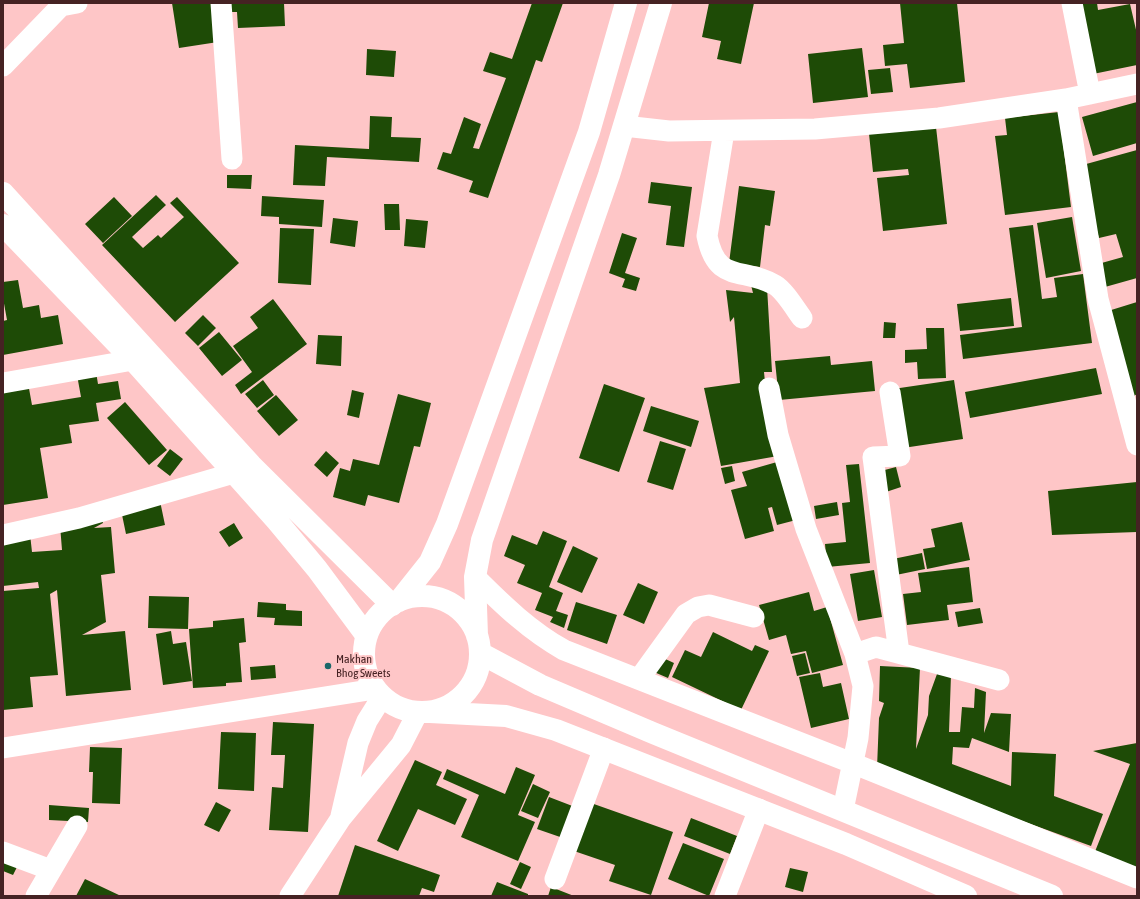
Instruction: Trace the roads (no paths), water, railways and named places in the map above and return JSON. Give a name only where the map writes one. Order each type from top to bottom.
[{"type":"main road","points":[[626,3],[589,132],[447,524],[430,562],[395,603],[381,613],[372,623],[366,636],[363,654],[366,672],[378,693],[398,707],[424,712],[506,716],[556,730],[846,844],[938,890],[966,896]]},
{"type":"main road","points":[[424,712],[444,708],[467,692],[479,667],[475,577],[482,540],[609,176],[661,3]]},
{"type":"main road","points":[[3,193],[242,469],[366,636]]},
{"type":"main road","points":[[3,225],[133,360],[242,469],[395,603]]},
{"type":"main road","points":[[395,603],[414,597],[430,597],[445,601],[459,610],[470,622],[478,644],[540,685],[652,733],[1052,896]]},
{"type":"street","points":[[3,66],[61,6],[77,3]]},
{"type":"street","points":[[220,3],[232,159]]},
{"type":"street","points":[[1072,3],[1090,94]]},
{"type":"street","points":[[624,126],[669,131],[815,129],[939,118],[1066,99],[1137,84]]},
{"type":"street","points":[[1066,99],[1098,299],[1137,445]]},
{"type":"street","points":[[724,131],[707,236],[710,251],[722,268],[777,286],[802,318]]},
{"type":"street","points":[[3,383],[133,360]]},
{"type":"street","points":[[769,388],[778,435],[806,529],[855,654],[863,686],[858,738],[843,810]]},
{"type":"street","points":[[890,392],[900,456],[873,457],[899,653]]},
{"type":"street","points":[[3,535],[79,518],[242,469]]},
{"type":"street","points":[[475,577],[509,610],[542,638],[564,650],[852,763],[1137,878]]},
{"type":"street","points":[[638,679],[686,614],[698,607],[709,605],[754,617]]},
{"type":"street","points":[[855,654],[876,647],[999,680]]},
{"type":"street","points":[[3,748],[378,693],[358,743],[341,818]]},
{"type":"street","points":[[290,896],[341,818],[401,746],[424,712]]},
{"type":"street","points":[[555,879],[604,748]]},
{"type":"street","points":[[725,896],[759,810]]},
{"type":"street","points":[[36,896],[77,826]]},
{"type":"street","points":[[3,852],[51,870]]},
{"type":"place","name":"Makhan Bhog Sweets","points":[[328,666]]}]
